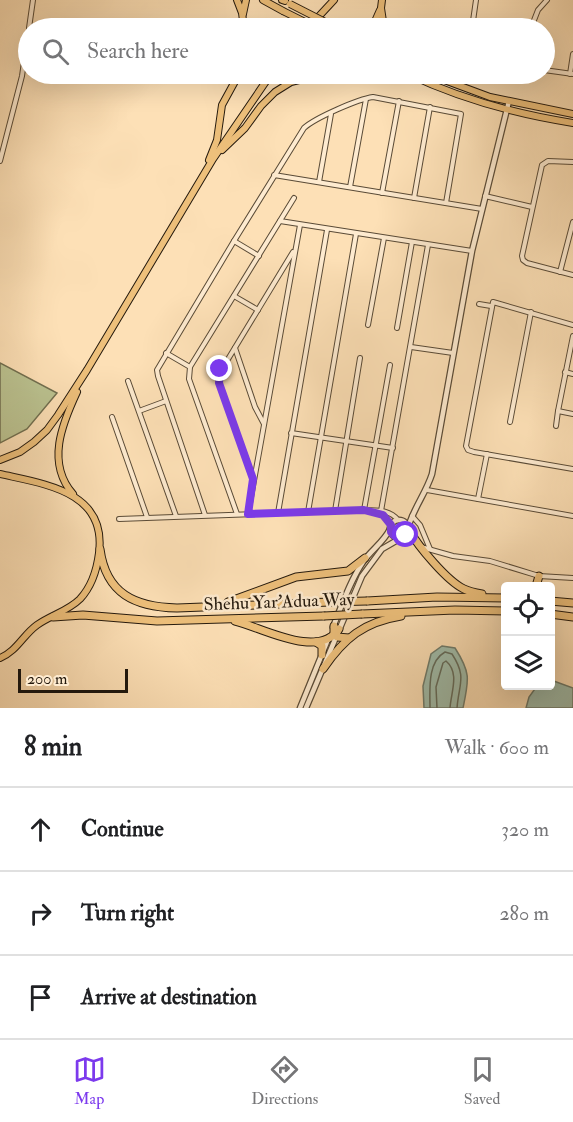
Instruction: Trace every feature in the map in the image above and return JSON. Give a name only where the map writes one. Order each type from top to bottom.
[{"type":"highway","points":[[409,529],[420,547],[450,579],[462,588],[475,593],[501,597]]},
{"type":"highway","name":"Shehu Yar'Adua Way","points":[[100,549],[103,567],[111,582],[124,595],[142,604],[164,608],[437,597],[501,598]]},
{"type":"highway","points":[[212,606],[246,597],[296,577],[343,572],[353,568],[365,558]]},
{"type":"highway","points":[[537,582],[539,576]]},
{"type":"highway","points":[[555,601],[573,603]]},
{"type":"highway","name":"Shehu Yar'Adua Way","points":[[53,617],[72,615],[158,621],[501,610]]},
{"type":"highway","points":[[322,669],[349,638],[373,623],[427,611]]},
{"type":"highway","points":[[555,615],[573,617]]},
{"type":"highway","points":[[224,619],[291,640],[316,642],[322,646],[322,655]]},
{"type":"highway","points":[[316,642],[334,633],[349,638]]},
{"type":"main road","points":[[237,0],[242,18]]},
{"type":"main road","points":[[243,18],[246,0]]},
{"type":"main road","points":[[262,0],[297,18]]},
{"type":"main road","points":[[317,18],[334,0]]},
{"type":"main road","points":[[382,0],[382,18]]},
{"type":"main road","points":[[285,1],[318,18]]},
{"type":"main road","points":[[376,18],[381,8]]},
{"type":"main road","points":[[197,186],[217,140],[222,105],[234,84]]},
{"type":"main road","points":[[0,460],[20,452],[47,430],[87,370],[213,159],[264,84]]},
{"type":"main road","points":[[213,159],[245,128],[261,106],[275,92],[288,84]]},
{"type":"main road","points":[[432,84],[459,96],[507,111],[573,123]]},
{"type":"main road","points":[[454,84],[509,101],[573,114]]},
{"type":"main road","points":[[0,658],[15,649],[33,628],[69,608],[86,592],[94,577],[100,549],[94,520],[62,478],[58,451],[65,418],[87,370]]},
{"type":"main road","points":[[0,474],[56,487],[78,499]]},
{"type":"street","points":[[30,18],[33,0]]},
{"type":"street","points":[[473,18],[476,0]]},
{"type":"street","points":[[535,18],[538,10],[547,0]]},
{"type":"street","points":[[555,72],[572,74],[573,54]]},
{"type":"street","points":[[0,161],[20,84]]},
{"type":"street","points":[[205,515],[157,370],[304,128],[309,123],[331,113],[373,97],[459,113],[462,117],[446,203]]},
{"type":"street","points":[[350,187],[366,98]]},
{"type":"street","points":[[382,193],[399,101]]},
{"type":"street","points":[[300,708],[322,655],[366,569],[382,549],[406,535],[414,513],[427,490],[432,474],[472,251],[509,101]]},
{"type":"street","points":[[414,198],[430,107]]},
{"type":"street","points":[[319,182],[331,113]]},
{"type":"street","points":[[573,162],[548,161],[544,163],[522,256],[523,260],[573,275]]},
{"type":"street","points":[[274,175],[482,209]]},
{"type":"street","points":[[484,196],[532,207]]},
{"type":"street","points":[[237,514],[189,379],[190,367],[294,198]]},
{"type":"street","points":[[280,221],[472,251]]},
{"type":"street","points":[[561,272],[573,222]]},
{"type":"street","points":[[248,514],[300,225]]},
{"type":"street","points":[[278,513],[327,230]]},
{"type":"street","points":[[308,512],[356,234]]},
{"type":"street","points":[[368,325],[384,238]]},
{"type":"street","points":[[234,241],[259,256]]},
{"type":"street","points":[[397,328],[412,242]]},
{"type":"street","points":[[381,510],[428,245]]},
{"type":"street","points":[[253,479],[218,378],[220,369],[295,249]]},
{"type":"street","points":[[234,296],[258,310]]},
{"type":"street","points":[[573,325],[495,302],[491,306],[466,446],[468,450],[573,469]]},
{"type":"street","points":[[479,304],[491,306]]},
{"type":"street","points":[[510,422],[531,312]]},
{"type":"street","points":[[556,426],[573,336]]},
{"type":"street","points":[[411,347],[453,353]]},
{"type":"street","points":[[235,348],[255,407],[264,425]]},
{"type":"street","points":[[166,353],[190,367]]},
{"type":"street","points":[[335,511],[360,358]]},
{"type":"street","points":[[367,510],[390,365]]},
{"type":"street","points":[[565,372],[573,374]]},
{"type":"street","points":[[128,381],[176,516]]},
{"type":"street","points":[[139,411],[166,401]]},
{"type":"street","points":[[558,411],[573,414]]},
{"type":"street","points":[[112,417],[147,518]]},
{"type":"street","points":[[291,433],[393,448]]},
{"type":"street","points":[[478,499],[487,454]]},
{"type":"street","points":[[427,490],[573,516]]},
{"type":"street","points":[[367,510],[383,515],[393,535],[401,538]]},
{"type":"street","points":[[119,519],[381,510],[405,522],[409,529]]},
{"type":"street","points":[[306,708],[356,574],[365,558],[385,538],[391,527],[399,520],[414,513]]},
{"type":"street","points":[[414,513],[430,549]]},
{"type":"street","points":[[420,547],[453,556],[490,561],[539,576],[573,578]]},
{"type":"green space","points":[[0,363],[57,393],[27,429],[0,443]]},
{"type":"water","points":[[442,646],[455,648],[464,664],[467,683],[463,708],[424,708],[423,686],[431,654]]},
{"type":"water","points":[[555,681],[573,688],[573,708],[526,708],[534,690],[555,690]]},
{"type":"route","points":[[220,369],[219,383],[253,479],[248,514],[364,510],[383,515],[391,525],[391,532],[395,537],[401,538],[406,535]]}]
